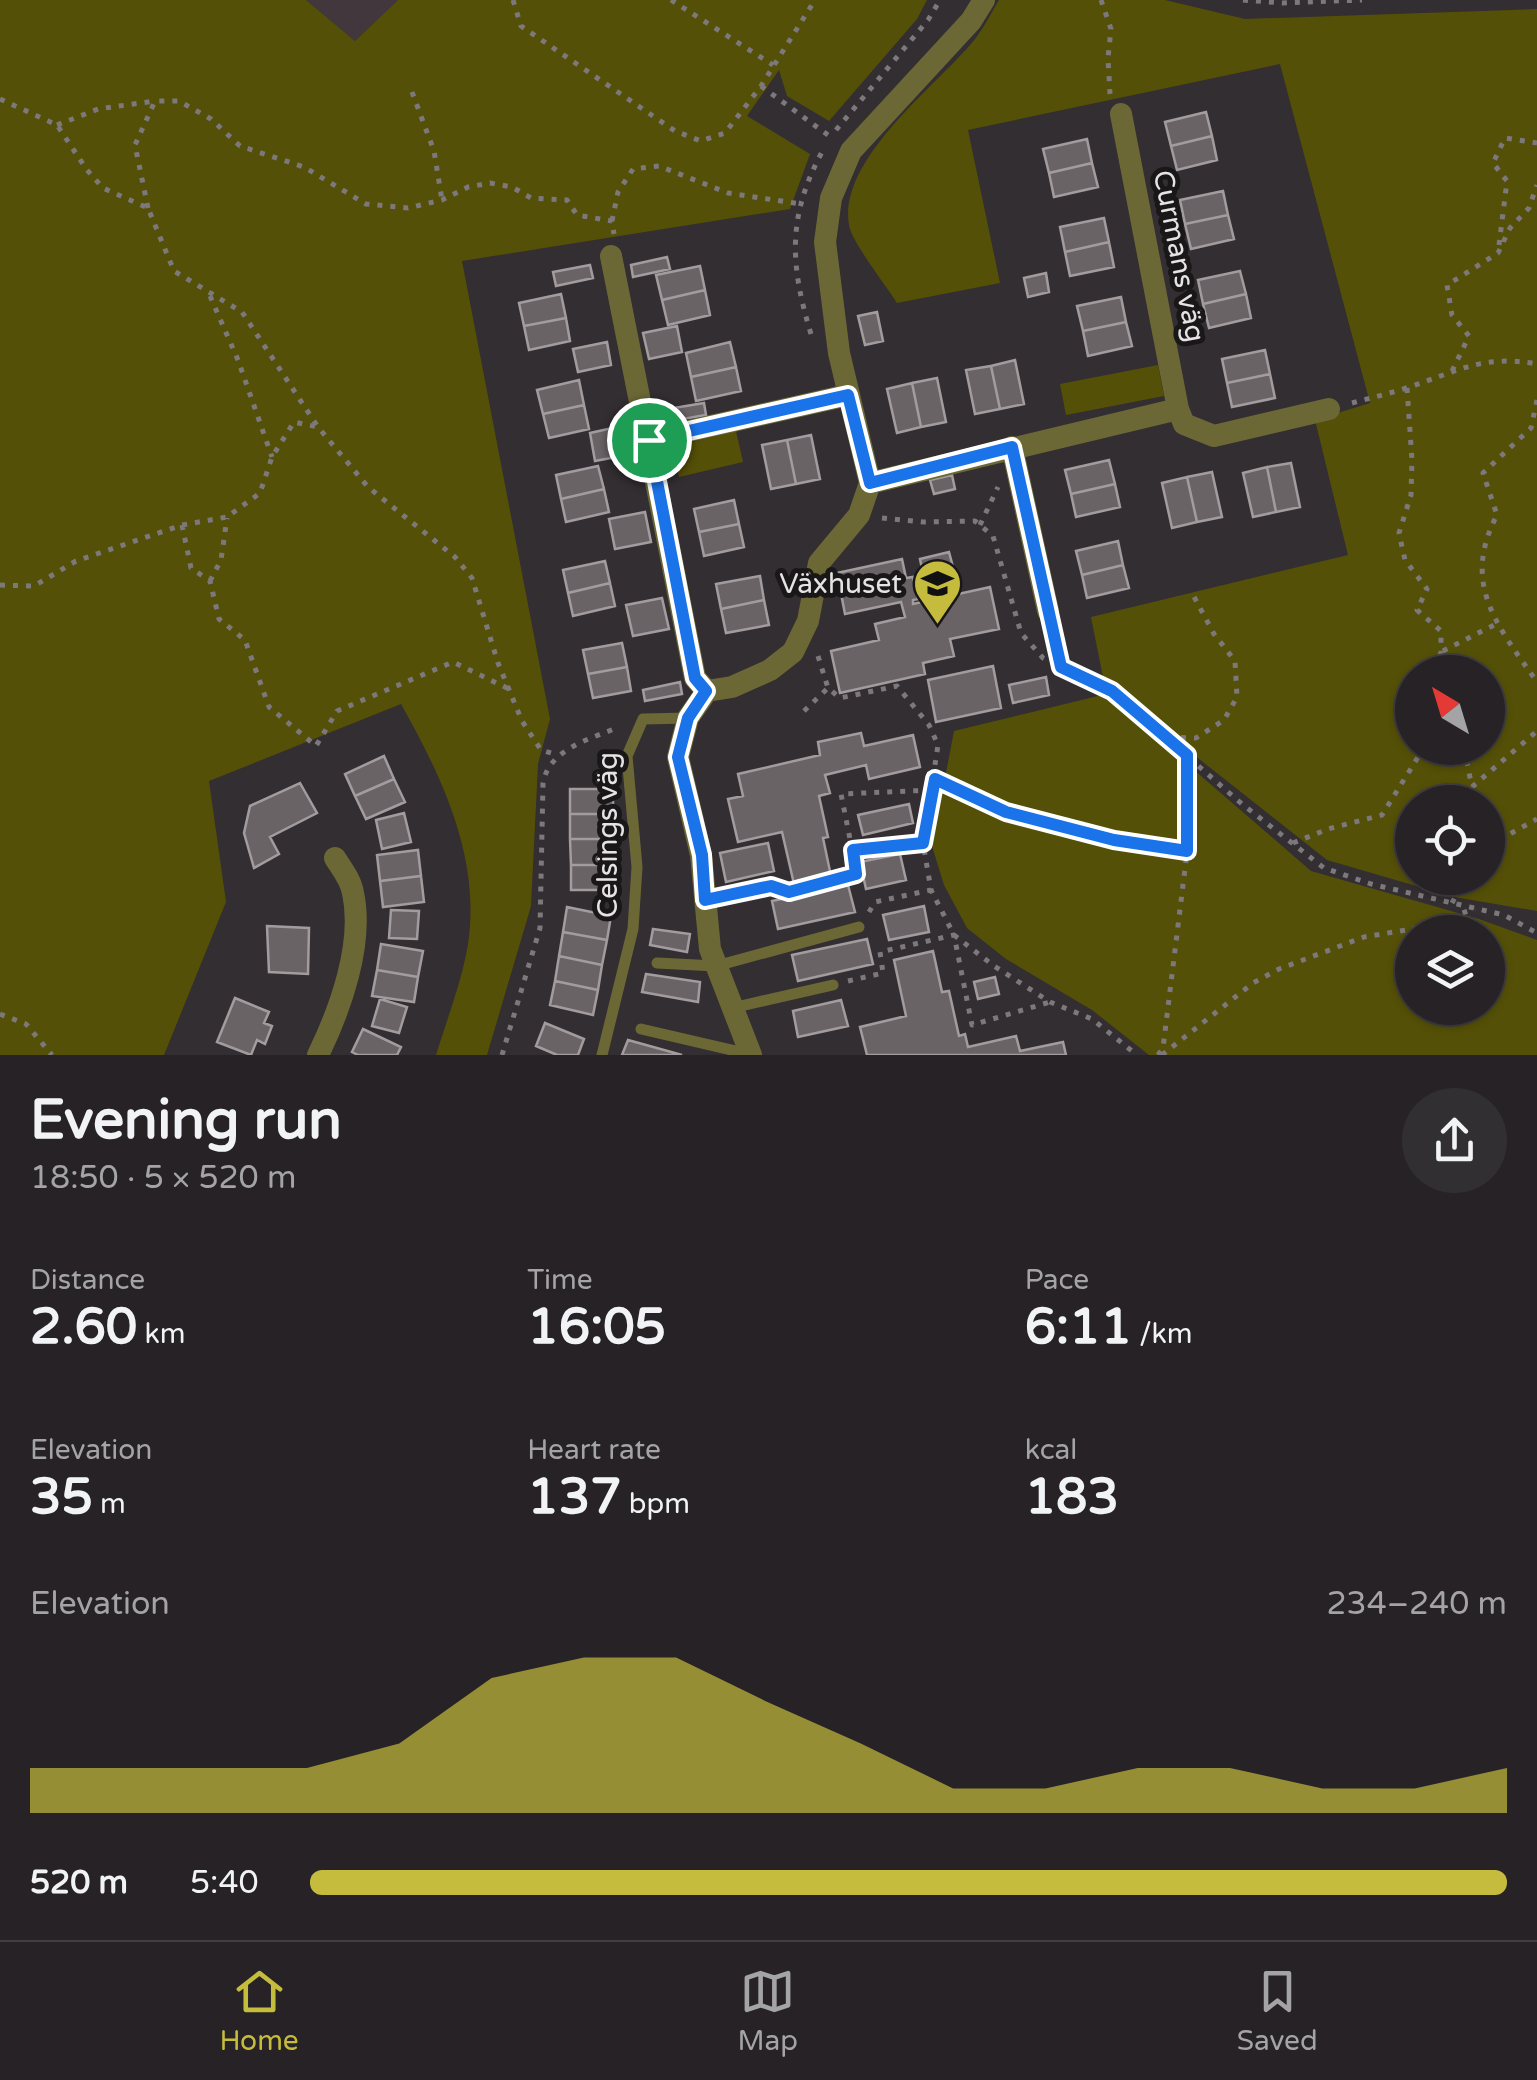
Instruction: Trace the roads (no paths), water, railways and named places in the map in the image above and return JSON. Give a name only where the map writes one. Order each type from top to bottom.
[{"type":"street","points":[[751,1055],[710,949],[702,855],[678,757],[688,718],[706,691],[732,687],[770,670],[793,652],[808,622],[819,563],[860,515],[870,483],[839,353],[825,242],[831,198],[851,151],[972,22],[984,0]]},
{"type":"street","name":"Curmans väg","points":[[1121,114],[1178,409]]},
{"type":"street","points":[[610,256],[695,678],[706,691]]},
{"type":"street","points":[[649,440],[848,395]]},
{"type":"street","points":[[870,483],[1014,457],[1178,409],[1184,424],[1214,436],[1329,409]]},
{"type":"street","points":[[1014,457],[1048,610]]},
{"type":"street","points":[[318,1055],[332,1028],[355,934],[354,892],[336,858]]},
{"type":"lane","name":"Celsings väg","points":[[602,1055],[633,928],[637,866],[627,756],[643,719],[688,718]]},
{"type":"lane","points":[[705,900],[771,886],[789,892],[814,886]]},
{"type":"lane","points":[[658,963],[716,966],[860,928]]},
{"type":"lane","points":[[732,1008],[832,985]]},
{"type":"lane","points":[[641,1029],[751,1055]]},
{"type":"place","name":"Växhuset","points":[[937,626]]}]
